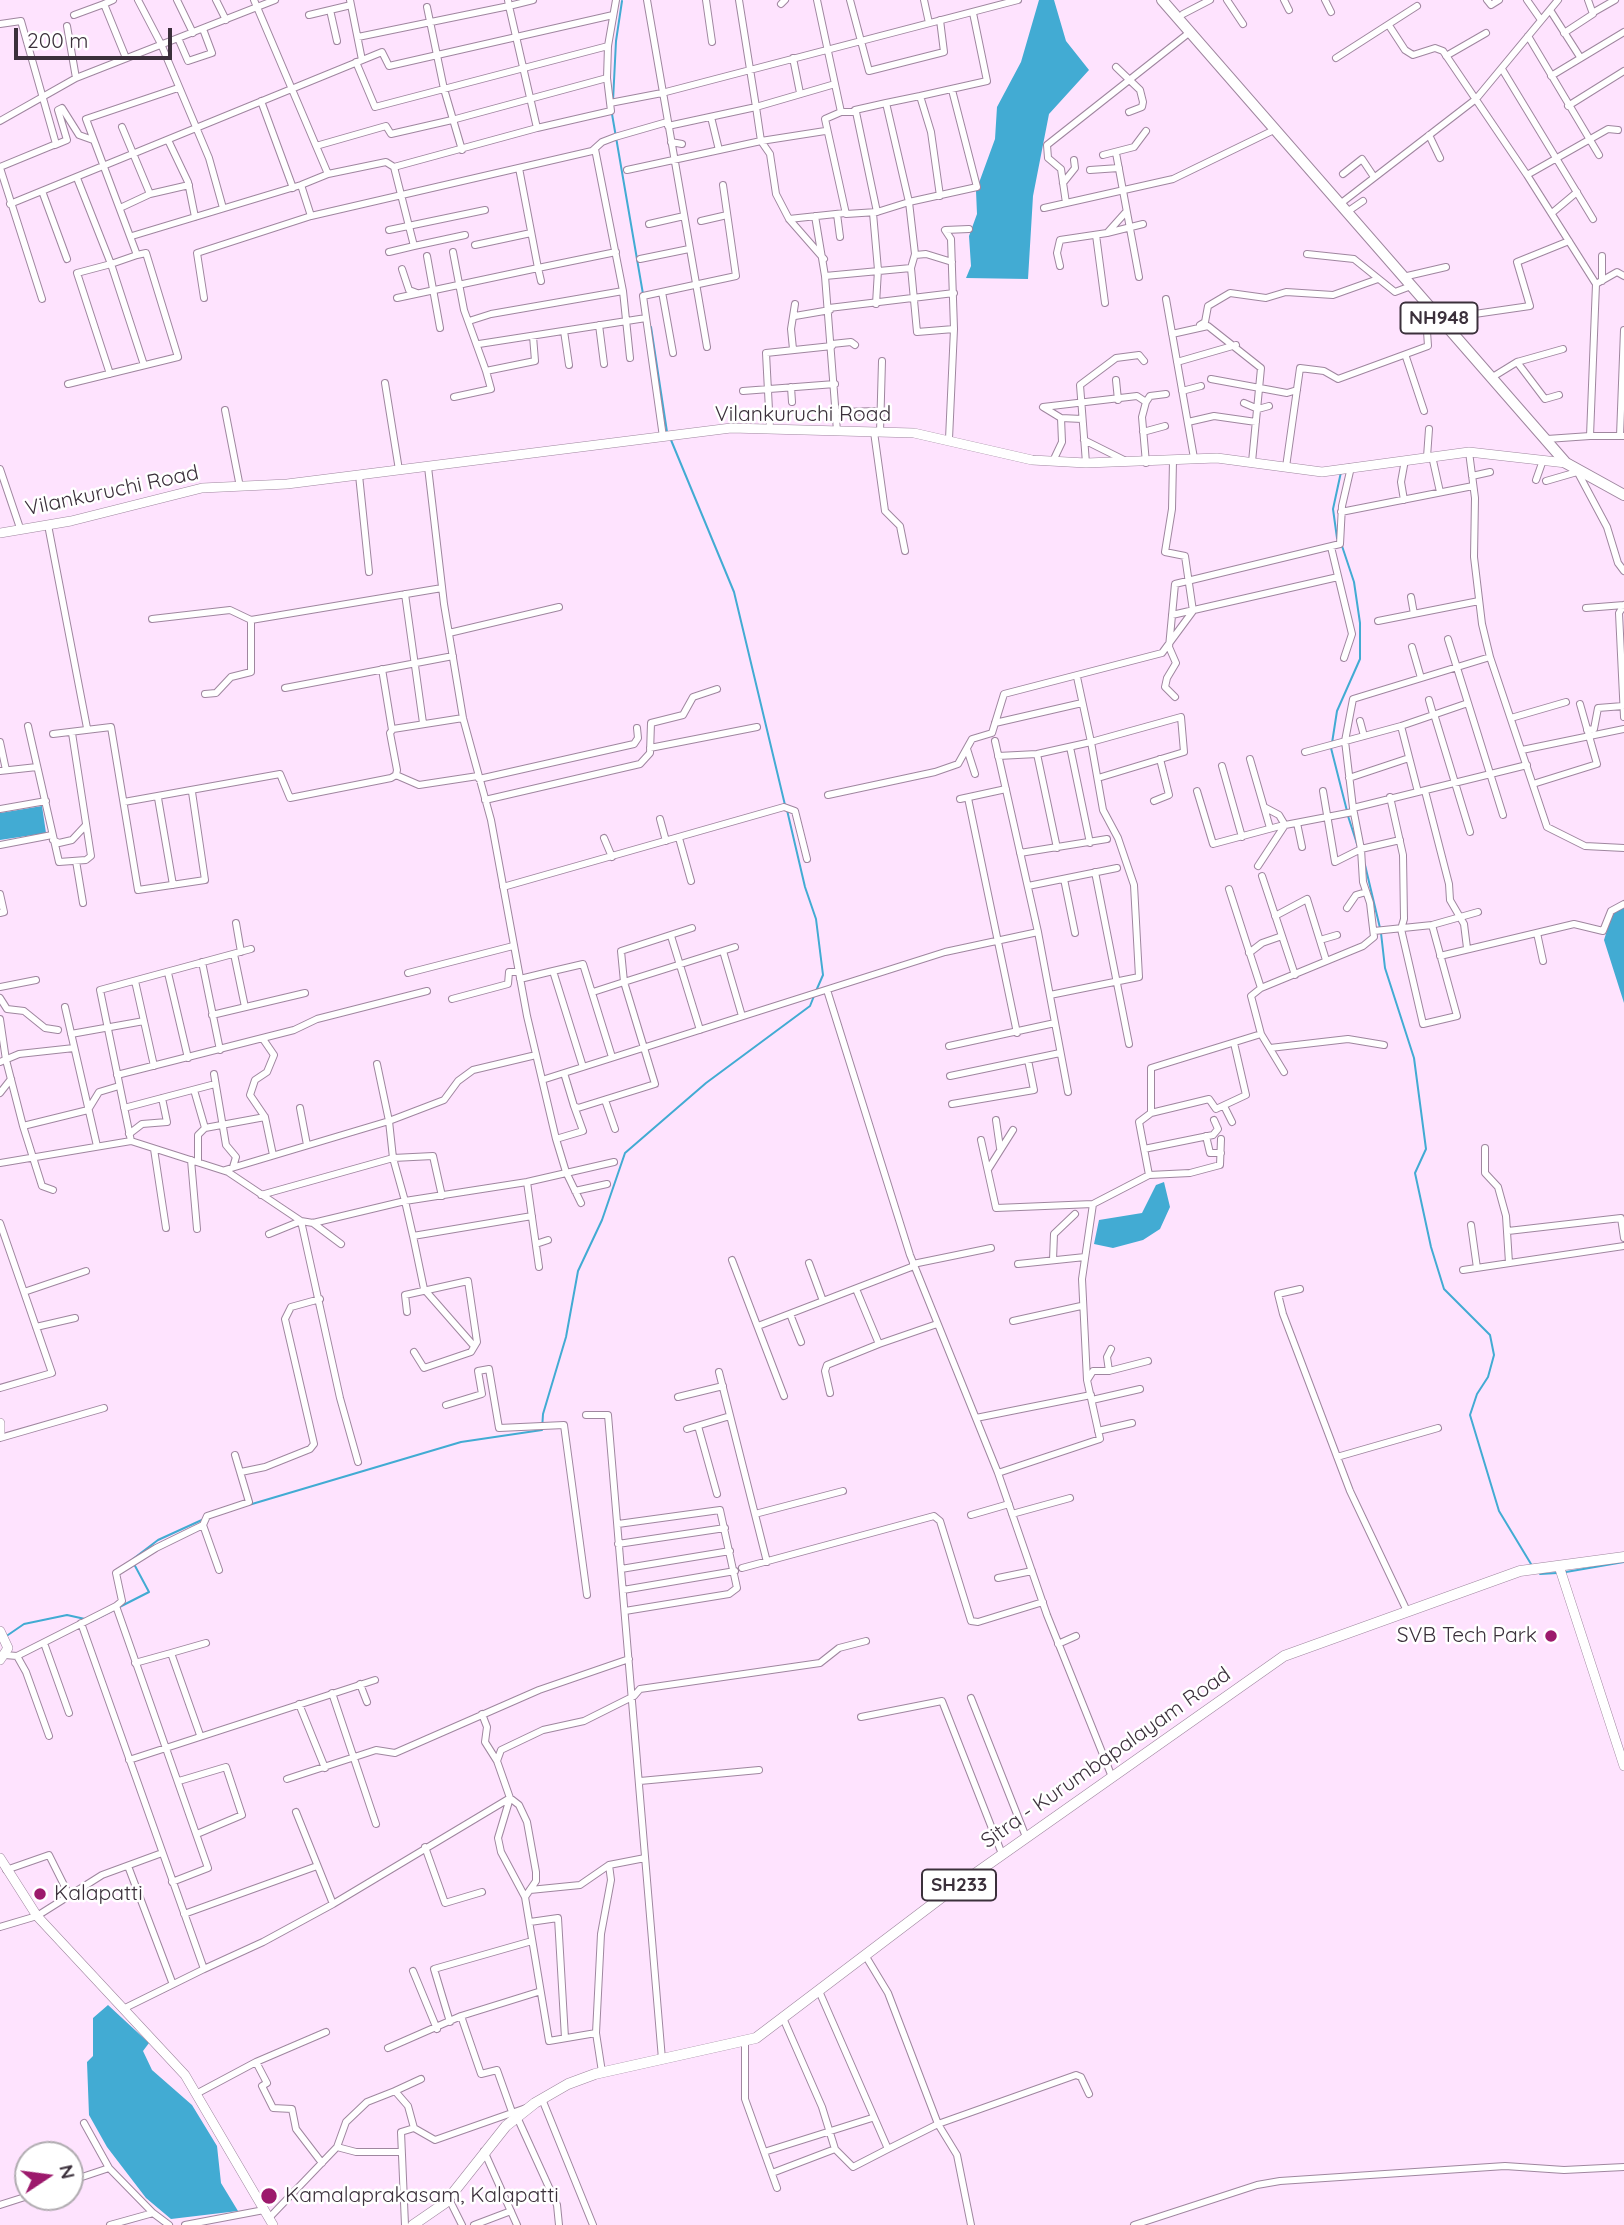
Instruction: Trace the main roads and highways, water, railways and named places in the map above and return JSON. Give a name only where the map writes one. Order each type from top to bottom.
[{"type":"highway","name":"NH948","points":[[1162,0],[1545,440],[1573,468],[1624,495]]},
{"type":"highway","name":"NH948","points":[[1171,0],[1248,90],[1273,126]]},
{"type":"main road","name":"Sitra - Kurumbapalayam Road","points":[[413,2225],[449,2199],[461,2186],[484,2151],[514,2115],[568,2084],[603,2072],[756,2038],[1002,1854],[1284,1656],[1490,1580],[1536,1569],[1561,1571],[1624,1557]]},
{"type":"water","points":[[1039,0],[1054,0],[1066,41],[1089,70],[1049,114],[1033,196],[1028,279],[966,278],[971,266],[969,236],[977,214],[976,191],[995,139],[997,107],[1021,62]]},
{"type":"water","points":[[42,806],[46,833],[0,840],[0,813]]},
{"type":"water","points":[[1624,907],[1624,1003],[1604,940],[1613,911]]},
{"type":"water","points":[[1164,1182],[1170,1207],[1160,1229],[1143,1240],[1113,1248],[1094,1244],[1099,1220],[1142,1213],[1156,1185]]},
{"type":"water","points":[[108,2005],[149,2043],[143,2051],[152,2070],[192,2105],[217,2146],[221,2183],[238,2211],[171,2219],[146,2198],[107,2147],[89,2115],[87,2062],[93,2056],[93,2018]]},
{"type":"waterway","points":[[613,101],[616,41],[622,1]]},
{"type":"waterway","points":[[612,114],[643,294]]},
{"type":"waterway","points":[[651,327],[667,432]]},
{"type":"waterway","points":[[671,440],[734,592],[785,805]]},
{"type":"waterway","points":[[1337,538],[1333,509],[1341,472]]},
{"type":"waterway","points":[[1332,743],[1337,711],[1360,659],[1360,623],[1354,582],[1342,546]]},
{"type":"waterway","points":[[1331,748],[1347,811]]},
{"type":"waterway","points":[[787,810],[805,887],[816,919],[823,975],[816,991]]},
{"type":"waterway","points":[[1348,816],[1358,847]]},
{"type":"waterway","points":[[1365,865],[1380,928]]},
{"type":"waterway","points":[[1381,933],[1385,968],[1414,1058],[1426,1149],[1415,1173],[1431,1247],[1444,1289],[1490,1335],[1494,1355],[1488,1377],[1477,1394],[1470,1415],[1499,1511],[1531,1564]]},
{"type":"waterway","points":[[252,1504],[461,1442],[542,1430],[543,1414],[566,1337],[578,1271],[602,1220],[625,1153],[706,1083],[810,1006],[814,996]]},
{"type":"waterway","points":[[133,1559],[158,1540],[204,1519]]},
{"type":"waterway","points":[[1566,1572],[1624,1562]]},
{"type":"waterway","points":[[90,1622],[149,1592],[134,1564]]},
{"type":"waterway","points":[[1540,1574],[1557,1573]]},
{"type":"waterway","points":[[5,1637],[24,1624],[67,1615],[85,1619]]},
{"type":"place","name":"SVB Tech Park","points":[[1551,1636]]},
{"type":"place","name":"Kalapatti","points":[[40,1894]]},
{"type":"place","name":"Kamalaprakasam, Kalapatti","points":[[269,2196]]}]
